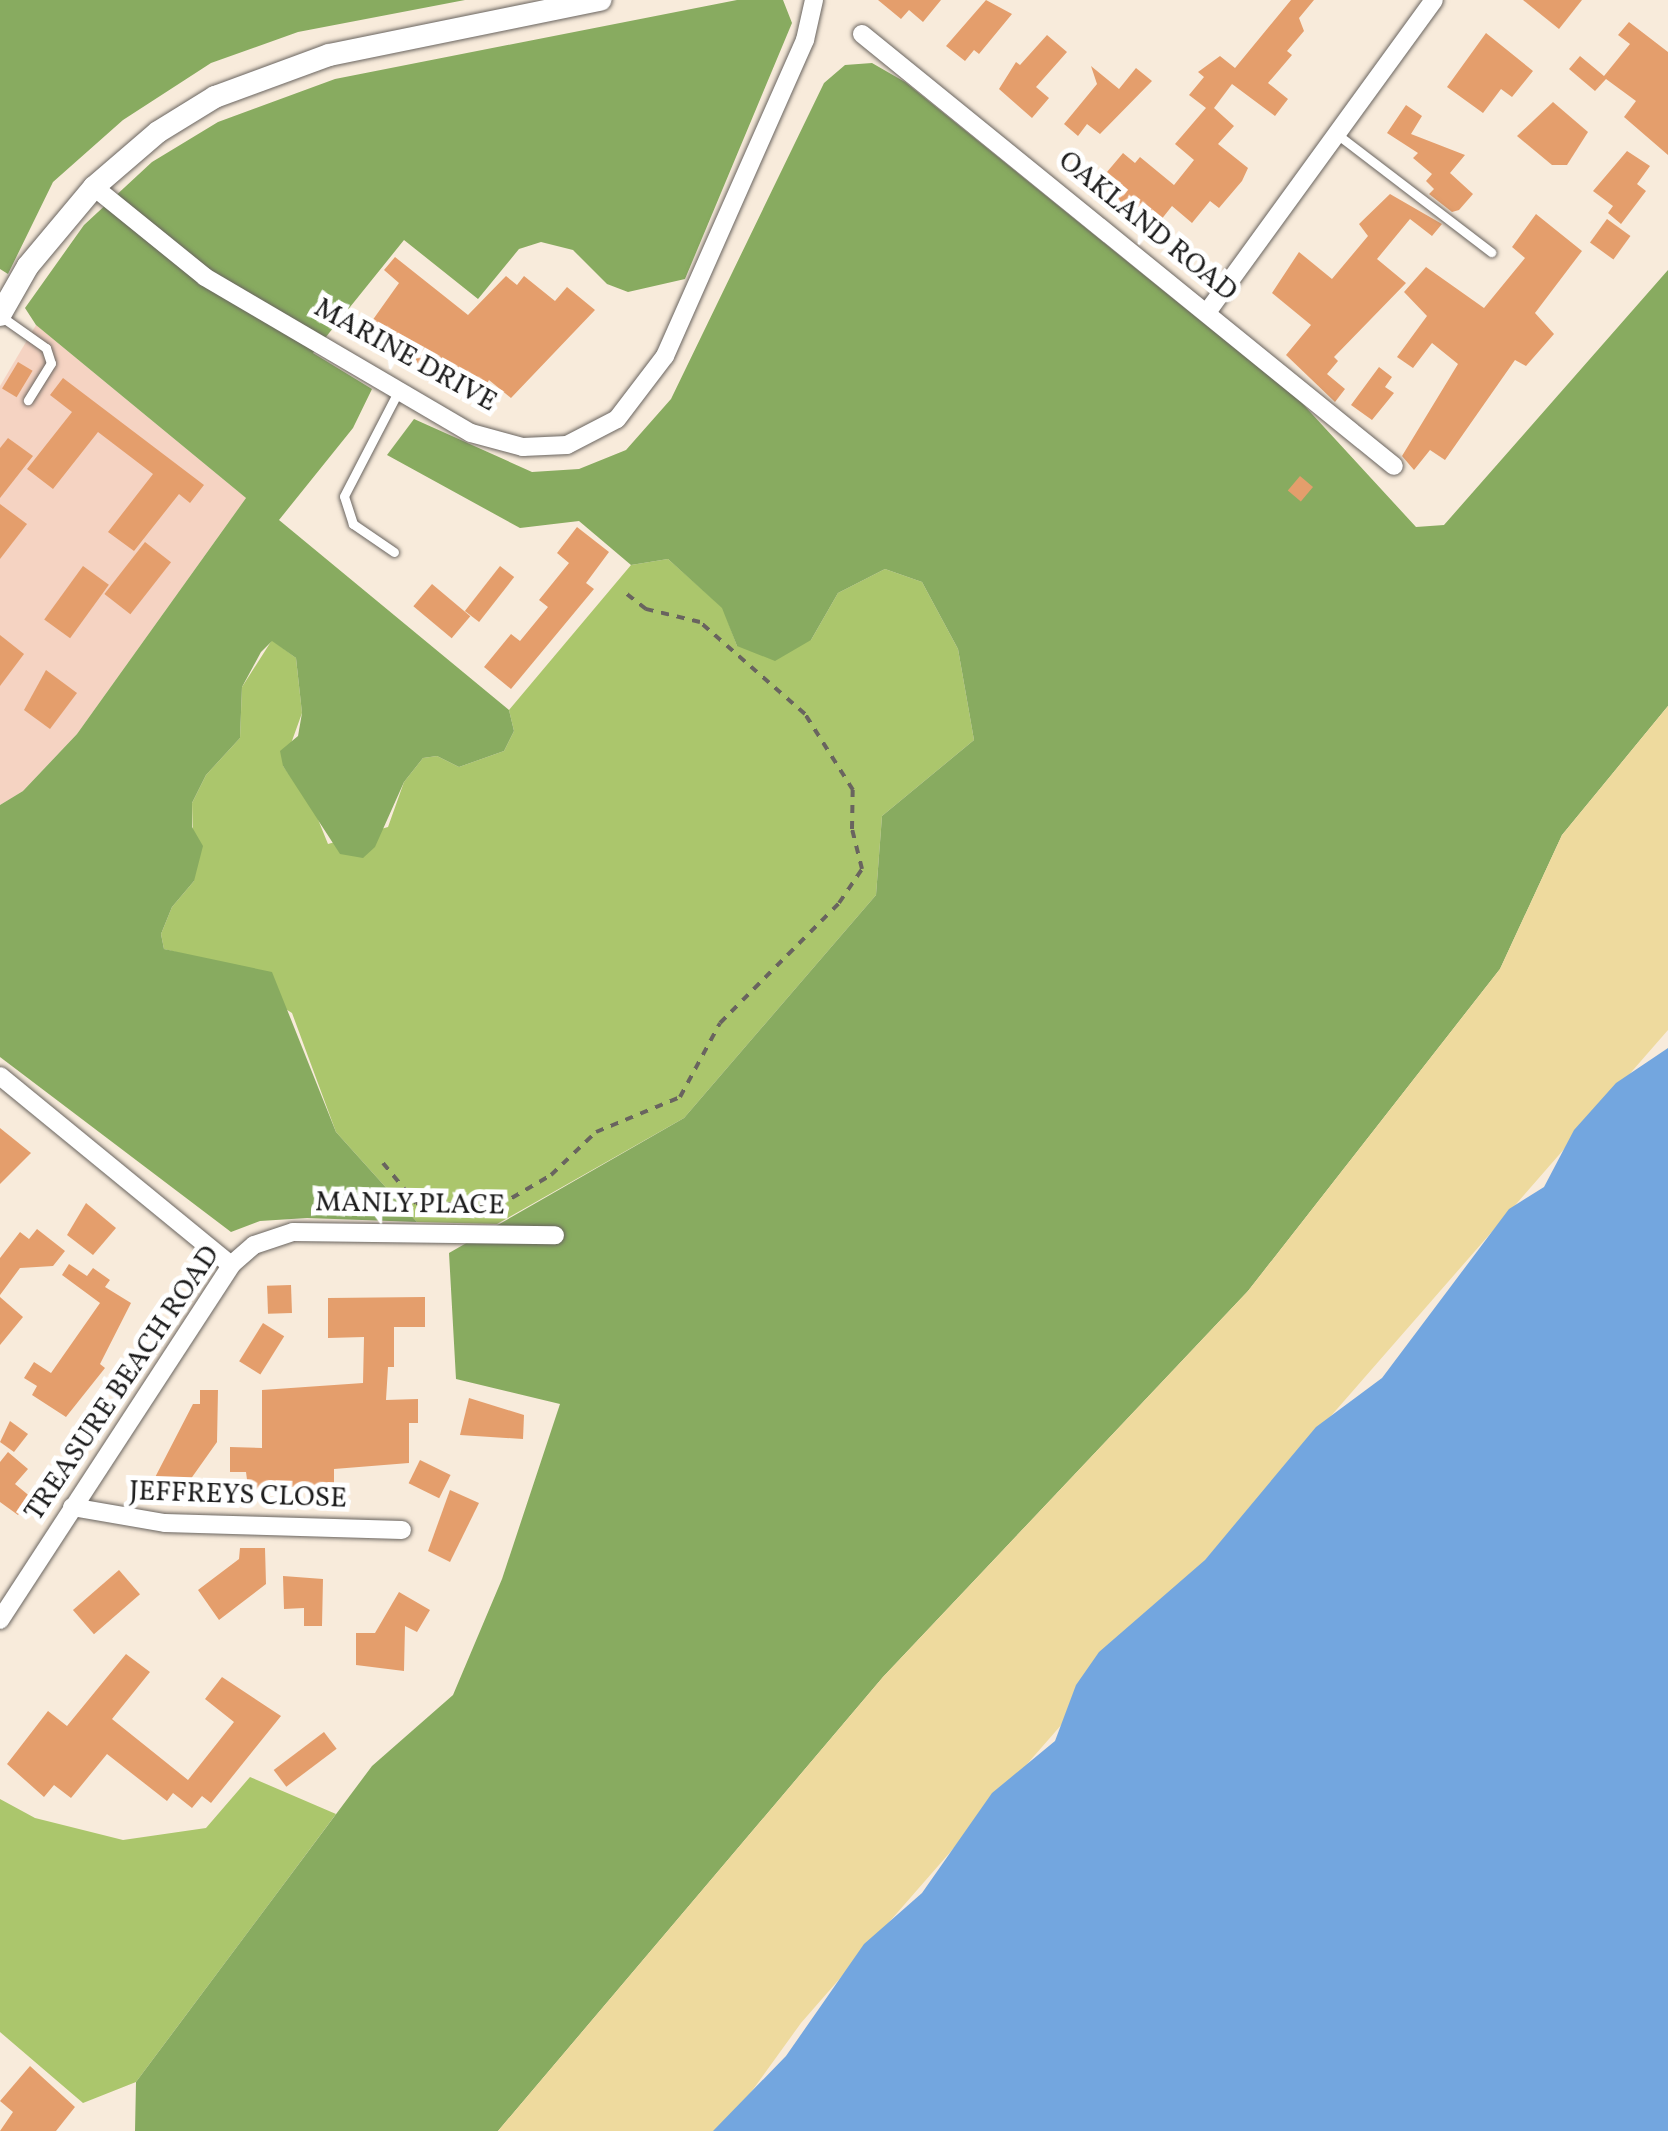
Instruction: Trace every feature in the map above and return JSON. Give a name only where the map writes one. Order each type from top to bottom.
[{"type":"street","points":[[0,315],[28,266],[94,186],[187,114],[286,68],[600,0]]},
{"type":"street","name":"MARINE DRIVE","points":[[94,186],[192,268],[470,433],[523,446],[566,445],[617,418],[646,388],[696,292],[805,40],[814,0]]},
{"type":"street","points":[[1208,311],[1434,0]]},
{"type":"street","name":"OAKLAND ROAD","points":[[862,34],[1208,311],[1394,466]]},
{"type":"street","points":[[0,1076],[232,1265]]},
{"type":"street","name":"MANLY PLACE","points":[[266,1237],[555,1234]]},
{"type":"street","name":"TREASURE BEACH ROAD","points":[[0,1620],[232,1265],[266,1237]]},
{"type":"street","name":"JEFFREYS CLOSE","points":[[72,1507],[146,1522],[402,1530]]},
{"type":"lane","points":[[1338,135],[1490,252]]},
{"type":"lane","points":[[0,315],[46,348],[50,363],[28,400]]},
{"type":"lane","points":[[394,552],[353,524],[344,504],[354,468],[399,390]]},
{"type":"path","points":[[383,1164],[416,1203],[498,1206],[551,1175],[596,1132],[680,1098],[720,1023],[839,902],[862,869],[852,829],[853,790],[805,714],[700,622],[646,609],[623,590]]},
{"type":"shaded area","points":[[36,325],[246,498],[77,734],[23,791],[0,805],[0,386]]},
{"type":"green space","points":[[0,0],[465,0],[298,32],[211,63],[123,120],[53,182],[8,274],[0,269]]},
{"type":"green space","points":[[737,0],[783,0],[792,23],[685,279],[628,292],[607,284],[573,250],[541,242],[519,249],[478,299],[404,240],[313,353],[372,389],[353,428],[279,520],[509,710],[514,731],[504,751],[459,767],[437,756],[423,758],[404,782],[375,847],[363,858],[340,854],[283,766],[280,751],[298,736],[302,713],[296,658],[272,641],[261,652],[242,687],[240,738],[206,775],[192,803],[192,827],[203,846],[194,881],[172,907],[161,934],[164,949],[272,972],[336,1132],[417,1222],[307,1218],[260,1221],[231,1232],[0,1057],[0,805],[23,791],[77,734],[246,498],[36,325],[25,308],[84,225],[152,162],[218,122],[335,79]]},
{"type":"green space","points":[[872,63],[905,82],[1301,402],[1416,527],[1444,525],[1668,270],[1668,706],[1562,835],[1500,969],[1248,1291],[883,1677],[498,2131],[135,2131],[136,2082],[372,1766],[453,1695],[502,1579],[560,1404],[456,1379],[449,1253],[684,1118],[876,895],[882,816],[974,740],[958,649],[922,582],[885,569],[838,593],[811,640],[775,661],[737,646],[722,608],[668,559],[631,565],[579,521],[520,528],[387,455],[414,419],[532,472],[579,469],[626,450],[671,399],[824,83],[845,65]]},
{"type":"green space","points":[[668,559],[723,608],[737,646],[811,640],[838,593],[885,569],[922,582],[958,649],[974,740],[882,816],[876,895],[684,1118],[497,1224],[417,1222],[336,1132],[292,1013],[210,961],[164,949],[161,934],[172,907],[194,881],[192,803],[206,775],[240,738],[242,687],[272,640],[296,658],[302,713],[283,766],[313,807],[328,844],[388,827],[404,782],[423,758],[437,756],[459,767],[504,751],[514,731],[509,710],[631,565]]},
{"type":"green space","points":[[250,1777],[336,1814],[136,2082],[83,2103],[0,2032],[0,1799],[35,1818],[123,1840],[206,1828]]},
{"type":"sand","points":[[1668,706],[1668,1030],[801,2023],[723,2131],[498,2131],[883,1677],[1248,1291],[1500,969],[1562,835]]},
{"type":"water","points":[[1668,1048],[1668,2131],[713,2131],[786,2056],[864,1944],[922,1893],[992,1793],[1055,1741],[1076,1685],[1099,1652],[1205,1560],[1316,1427],[1382,1378],[1509,1209],[1544,1187],[1574,1130],[1616,1083]]},
{"type":"building","points":[[878,0],[941,0],[923,22],[909,10],[901,19]]},
{"type":"building","points":[[986,0],[1012,14],[979,54],[974,50],[965,61],[946,46]]},
{"type":"building","points":[[1291,0],[1314,0],[1299,18],[1304,31],[1287,51],[1292,55],[1268,83],[1288,99],[1275,116],[1232,84],[1214,108],[1234,126],[1218,144],[1248,168],[1242,181],[1219,208],[1210,201],[1192,223],[1172,206],[1149,235],[1122,212],[1115,194],[1123,185],[1107,172],[1123,153],[1135,163],[1140,157],[1174,185],[1194,160],[1175,144],[1206,108],[1189,95],[1204,77],[1198,72],[1220,56],[1235,68]]},
{"type":"building","points":[[1523,0],[1582,0],[1559,29]]},
{"type":"building","points":[[1629,22],[1668,52],[1668,155],[1624,117],[1636,101],[1606,79],[1595,91],[1569,69],[1580,56],[1604,76],[1630,44],[1618,35]]},
{"type":"building","points":[[1486,33],[1533,71],[1512,97],[1501,89],[1483,113],[1447,87]]},
{"type":"building","points":[[1047,35],[1067,52],[1036,87],[1049,98],[1032,118],[999,89],[1016,62],[1020,65]]},
{"type":"building","points":[[1091,66],[1119,89],[1136,68],[1152,81],[1100,134],[1087,124],[1078,136],[1064,124],[1097,84]]},
{"type":"building","points":[[1553,102],[1588,132],[1567,165],[1552,165],[1517,136]]},
{"type":"building","points":[[1406,105],[1422,116],[1411,134],[1465,155],[1450,173],[1473,194],[1459,210],[1452,212],[1429,194],[1434,189],[1426,181],[1432,174],[1413,158],[1418,153],[1387,133]]},
{"type":"building","points":[[1627,151],[1650,166],[1637,184],[1646,191],[1621,224],[1608,213],[1613,206],[1593,191]]},
{"type":"building","points":[[1390,194],[1442,224],[1432,236],[1410,219],[1377,259],[1406,283],[1334,357],[1338,361],[1327,374],[1345,389],[1335,402],[1286,355],[1311,325],[1272,293],[1299,252],[1332,279],[1368,236],[1359,224]]},
{"type":"building","points":[[1536,214],[1582,251],[1535,313],[1554,334],[1526,366],[1515,360],[1445,460],[1430,450],[1414,470],[1402,456],[1458,364],[1432,343],[1413,368],[1397,357],[1427,316],[1404,292],[1426,267],[1484,308],[1525,258],[1512,247]]},
{"type":"building","points":[[1607,219],[1630,236],[1613,260],[1590,242]]},
{"type":"building","points":[[395,257],[468,315],[506,276],[517,285],[524,276],[555,301],[567,287],[595,310],[511,398],[489,380],[479,397],[448,379],[445,383],[367,328],[399,283],[384,270]]},
{"type":"building","points":[[18,362],[33,371],[17,397],[2,389]]},
{"type":"building","points":[[1379,367],[1392,377],[1385,387],[1394,393],[1372,420],[1351,405]]},
{"type":"building","points":[[63,378],[204,485],[190,503],[179,494],[134,551],[108,532],[153,474],[98,432],[53,489],[27,469],[72,412],[50,395]]},
{"type":"building","points":[[8,438],[33,456],[0,498],[0,448]]},
{"type":"building","points":[[1300,476],[1313,487],[1301,501],[1288,491]]},
{"type":"building","points":[[0,504],[27,524],[0,559]]},
{"type":"building","points":[[577,527],[609,552],[586,583],[594,589],[511,689],[484,667],[511,634],[520,641],[548,607],[539,600],[569,563],[557,553]]},
{"type":"building","points":[[145,542],[171,562],[130,614],[104,594]]},
{"type":"building","points":[[83,566],[109,585],[70,638],[44,619]]},
{"type":"building","points":[[500,566],[514,577],[479,622],[465,611]]},
{"type":"building","points":[[432,584],[470,616],[452,638],[413,606]]},
{"type":"building","points":[[0,635],[24,654],[0,686]]},
{"type":"building","points":[[46,670],[77,693],[50,729],[24,710]]},
{"type":"building","points":[[0,1128],[31,1153],[0,1184]]},
{"type":"building","points":[[86,1203],[116,1228],[93,1255],[67,1235]]},
{"type":"building","points":[[37,1229],[65,1251],[53,1266],[20,1268],[0,1295],[0,1258],[20,1232],[29,1239]]},
{"type":"building","points":[[69,1264],[87,1276],[93,1268],[110,1280],[105,1287],[131,1303],[100,1364],[105,1368],[66,1417],[32,1395],[37,1386],[24,1378],[34,1362],[51,1373],[100,1303],[62,1275]]},
{"type":"building","points":[[291,1285],[292,1313],[268,1314],[267,1286]]},
{"type":"building","points":[[0,1297],[23,1317],[0,1345]]},
{"type":"building","points":[[425,1297],[425,1327],[394,1327],[394,1367],[388,1367],[386,1400],[418,1399],[418,1423],[409,1423],[409,1463],[334,1469],[334,1487],[277,1487],[249,1495],[246,1472],[230,1472],[230,1447],[262,1448],[262,1390],[363,1383],[364,1337],[328,1338],[328,1298]]},
{"type":"building","points":[[263,1323],[284,1336],[260,1374],[239,1361]]},
{"type":"building","points":[[200,1390],[218,1390],[217,1442],[173,1504],[149,1489],[193,1404],[200,1404]]},
{"type":"building","points":[[469,1398],[524,1415],[523,1439],[460,1435]]},
{"type":"building","points":[[10,1421],[28,1434],[14,1452],[0,1442]]},
{"type":"building","points":[[8,1452],[28,1469],[15,1484],[32,1498],[18,1515],[0,1502],[0,1462]]},
{"type":"building","points":[[420,1460],[451,1475],[439,1498],[409,1483]]},
{"type":"building","points":[[450,1490],[479,1503],[450,1562],[428,1551]]},
{"type":"building","points":[[240,1548],[265,1548],[266,1584],[219,1620],[198,1590],[239,1559]]},
{"type":"building","points":[[119,1570],[140,1594],[94,1634],[73,1610]]},
{"type":"building","points":[[283,1576],[323,1579],[322,1626],[304,1626],[304,1608],[284,1609]]},
{"type":"building","points":[[399,1592],[430,1610],[417,1632],[405,1626],[404,1671],[356,1665],[356,1633],[375,1633]]},
{"type":"building","points":[[126,1654],[150,1672],[112,1719],[188,1780],[234,1722],[205,1699],[222,1677],[281,1716],[211,1803],[202,1796],[192,1808],[173,1793],[167,1801],[107,1754],[71,1798],[54,1785],[44,1797],[7,1764],[48,1711],[67,1726]]},
{"type":"building","points":[[324,1732],[337,1749],[286,1787],[274,1770]]},
{"type":"building","points":[[30,2066],[75,2107],[56,2131],[0,2131],[13,2112],[0,2101]]}]
